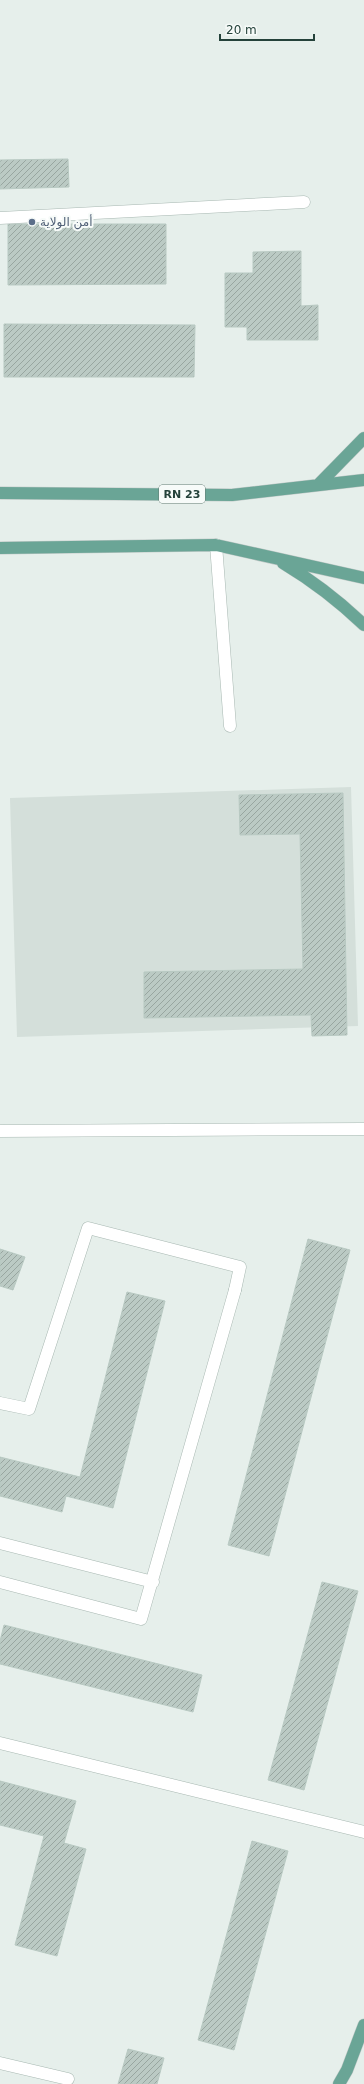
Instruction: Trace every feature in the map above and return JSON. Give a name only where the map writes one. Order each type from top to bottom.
[{"type":"main road","points":[[319,484],[364,438]]},
{"type":"main road","name":"RN 23","points":[[0,493],[232,495],[364,480]]},
{"type":"main road","points":[[0,548],[216,545],[364,578]]},
{"type":"main road","points":[[273,557],[310,579],[344,605],[364,625]]},
{"type":"main road","points":[[340,2084],[347,2070],[364,2025]]},
{"type":"street","points":[[0,218],[304,202]]},
{"type":"street","points":[[216,545],[230,726]]},
{"type":"street","points":[[0,1131],[364,1129]]},
{"type":"street","points":[[0,1403],[29,1409],[88,1228],[240,1267],[235,1290],[153,1582],[141,1619],[0,1582]]},
{"type":"street","points":[[0,1543],[153,1582]]},
{"type":"street","points":[[0,1743],[364,1832]]},
{"type":"street","points":[[0,2063],[68,2079]]},
{"type":"shaded area","points":[[351,787],[358,1026],[17,1037],[10,798]]},
{"type":"building","points":[[68,159],[69,187],[0,189],[0,160]]},
{"type":"building","points":[[8,224],[166,224],[166,284],[8,285]]},
{"type":"building","points":[[301,251],[301,306],[318,305],[318,340],[247,340],[247,327],[225,327],[225,273],[253,273],[253,252]]},
{"type":"building","points":[[4,324],[195,325],[194,377],[4,377]]},
{"type":"building","points":[[343,793],[347,1035],[312,1036],[311,1015],[144,1018],[144,972],[303,969],[300,834],[240,835],[239,795]]},
{"type":"building","points":[[308,1239],[350,1250],[269,1556],[228,1545]]},
{"type":"building","points":[[0,1249],[25,1257],[13,1290],[0,1286]]},
{"type":"building","points":[[127,1292],[165,1301],[113,1508],[66,1496],[62,1512],[0,1496],[0,1457],[80,1477]]},
{"type":"building","points":[[322,1582],[358,1591],[304,1790],[268,1780]]},
{"type":"building","points":[[4,1625],[202,1675],[193,1712],[0,1664],[0,1641]]},
{"type":"building","points":[[0,1781],[76,1801],[64,1843],[86,1849],[57,1956],[15,1945],[44,1836],[0,1825]]},
{"type":"building","points":[[252,1841],[288,1851],[234,2050],[198,2040]]},
{"type":"building","points":[[128,2049],[164,2058],[157,2084],[118,2084]]},
{"type":"place","name":"أمن الولاية","points":[[32,222]]}]
